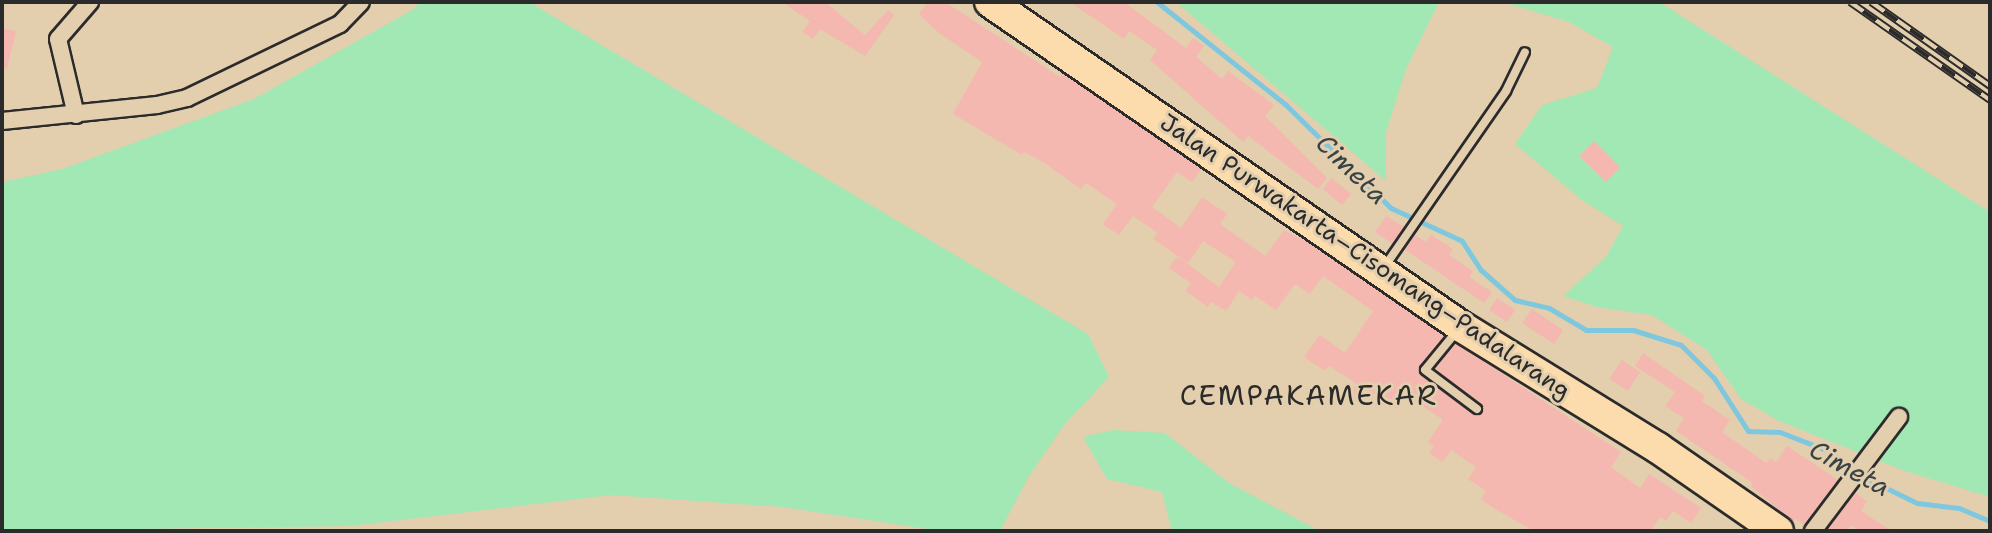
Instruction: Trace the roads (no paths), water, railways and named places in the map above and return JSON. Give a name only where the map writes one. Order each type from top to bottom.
[{"type":"highway","name":"Jalan Purwakarta–Cisomang–Padalarang","points":[[990,2],[1462,327],[1658,448],[1779,531]]},
{"type":"street","points":[[76,115],[58,39],[90,2]]},
{"type":"street","points":[[2,121],[76,115],[187,98],[340,24],[361,2]]},
{"type":"street","points":[[1813,531],[1899,417]]},
{"type":"lane","points":[[1381,272],[1506,91],[1525,52]]},
{"type":"lane","points":[[1462,327],[1425,370],[1477,409]]},
{"type":"waterway","name":"Cimeta","points":[[1157,2],[1285,104],[1391,208],[1462,241],[1481,270],[1515,300],[1549,308],[1586,330],[1633,330],[1681,345],[1714,378],[1748,431],[1780,432],[1826,450],[1872,481],[1917,503],[1959,508],[1990,521]]},
{"type":"railway","points":[[1850,2],[1990,100]]},
{"type":"railway","points":[[1871,2],[1990,86]]},
{"type":"district","name":"CEMPAKAMEKAR","points":[[1309,395]]}]
